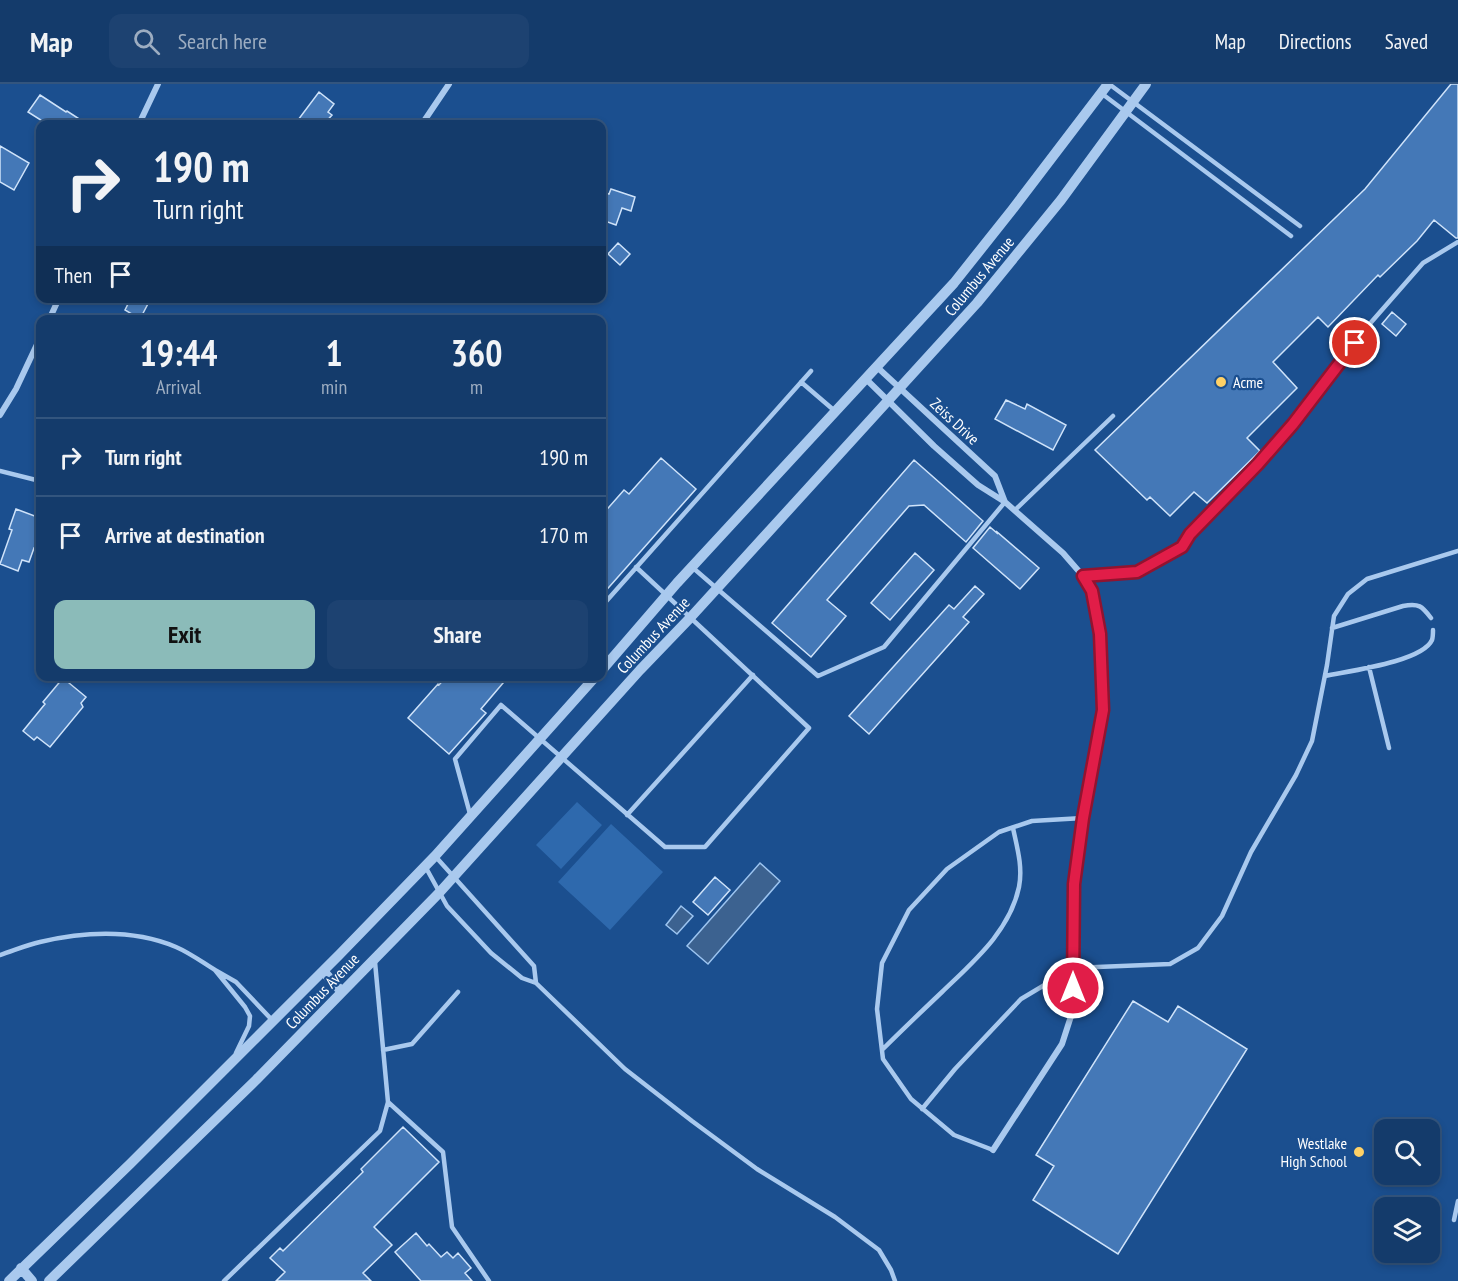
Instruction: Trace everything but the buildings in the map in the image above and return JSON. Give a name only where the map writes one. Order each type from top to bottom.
[{"type":"street","points":[[141,120],[158,84]]},
{"type":"street","points":[[425,120],[449,84]]},
{"type":"street","name":"Columbus Avenue","points":[[606,663],[954,283],[1108,84]]},
{"type":"street","name":"Columbus Avenue","points":[[50,1281],[256,1080],[439,893],[977,303],[1061,200],[1146,84]]},
{"type":"street","points":[[0,415],[16,389],[36,346]]},
{"type":"street","name":"Zeiss Drive","points":[[877,367],[995,476],[1005,502]]},
{"type":"street","name":"Zeiss Drive","points":[[866,379],[934,446],[978,485],[1015,510],[1063,554],[1083,576],[1092,591],[1100,634],[1103,710],[1083,818],[1074,884],[1073,1011],[1062,1044],[993,1150]]},
{"type":"street","name":"Columbus Avenue","points":[[9,1281],[130,1164],[435,856],[590,681]]},
{"type":"street","points":[[322,971],[342,992]]},
{"type":"street","points":[[21,1268],[32,1281]]},
{"type":"lane","points":[[1108,84],[1300,226]]},
{"type":"lane","points":[[1101,93],[1291,236]]},
{"type":"lane","points":[[1083,576],[1137,572],[1182,547],[1190,534],[1293,424],[1368,327],[1423,263],[1458,242]]},
{"type":"lane","points":[[606,601],[812,371]]},
{"type":"lane","points":[[801,382],[836,412]]},
{"type":"lane","points":[[1015,510],[1113,416]]},
{"type":"lane","points":[[0,471],[36,481]]},
{"type":"lane","points":[[692,567],[818,676],[884,647],[1005,502]]},
{"type":"lane","points":[[922,1109],[1021,999],[1073,968],[1170,964],[1198,948],[1222,916],[1251,852],[1296,775],[1312,741],[1334,616],[1348,594],[1367,579],[1458,551]]},
{"type":"lane","points":[[470,817],[455,759],[501,705],[665,847],[705,847],[809,728],[636,567]]},
{"type":"lane","points":[[1332,628],[1413,604],[1423,607],[1431,618]]},
{"type":"lane","points":[[1325,676],[1401,660],[1424,650],[1432,640],[1433,630]]},
{"type":"lane","points":[[1369,667],[1389,748]]},
{"type":"lane","points":[[627,815],[753,675]]},
{"type":"lane","points":[[993,1150],[954,1135],[910,1100],[883,1059],[877,1009],[882,963],[909,910],[947,869],[999,832],[1032,821],[1083,818]]},
{"type":"lane","points":[[882,1050],[965,970],[993,940],[1010,914],[1019,886],[1020,862],[1013,828]]},
{"type":"lane","points":[[435,856],[534,966],[536,983]]},
{"type":"lane","points":[[424,866],[447,906],[491,953],[522,978],[536,983],[625,1069],[683,1114],[757,1168],[835,1217],[879,1250],[895,1281]]},
{"type":"lane","points":[[0,955],[40,942],[82,935],[121,934],[159,941],[189,953],[236,982],[273,1021]]},
{"type":"lane","points":[[224,1281],[380,1131],[388,1102],[375,958]]},
{"type":"lane","points":[[215,970],[250,1016],[249,1026],[232,1061]]},
{"type":"lane","points":[[383,1050],[412,1044],[458,992]]},
{"type":"lane","points":[[388,1102],[443,1152],[452,1227],[489,1281]]},
{"type":"lane","points":[[1454,1220],[1458,1201]]},
{"type":"shaded area","points":[[577,802],[602,825],[561,869],[536,845]]},
{"type":"shaded area","points":[[611,824],[663,872],[610,930],[558,882]]},
{"type":"shaded area","points":[[760,863],[780,881],[708,964],[687,946]]},
{"type":"shaded area","points":[[681,906],[693,916],[677,934],[666,925]]},
{"type":"place","name":"Acme","points":[[1221,382]]},
{"type":"place","name":"Westlake High School","points":[[1359,1152]]},
{"type":"route","points":[[1073,988],[1074,884],[1083,818],[1103,710],[1100,634],[1092,591],[1083,576],[1137,572],[1182,547],[1190,534],[1293,424],[1355,343]]}]
